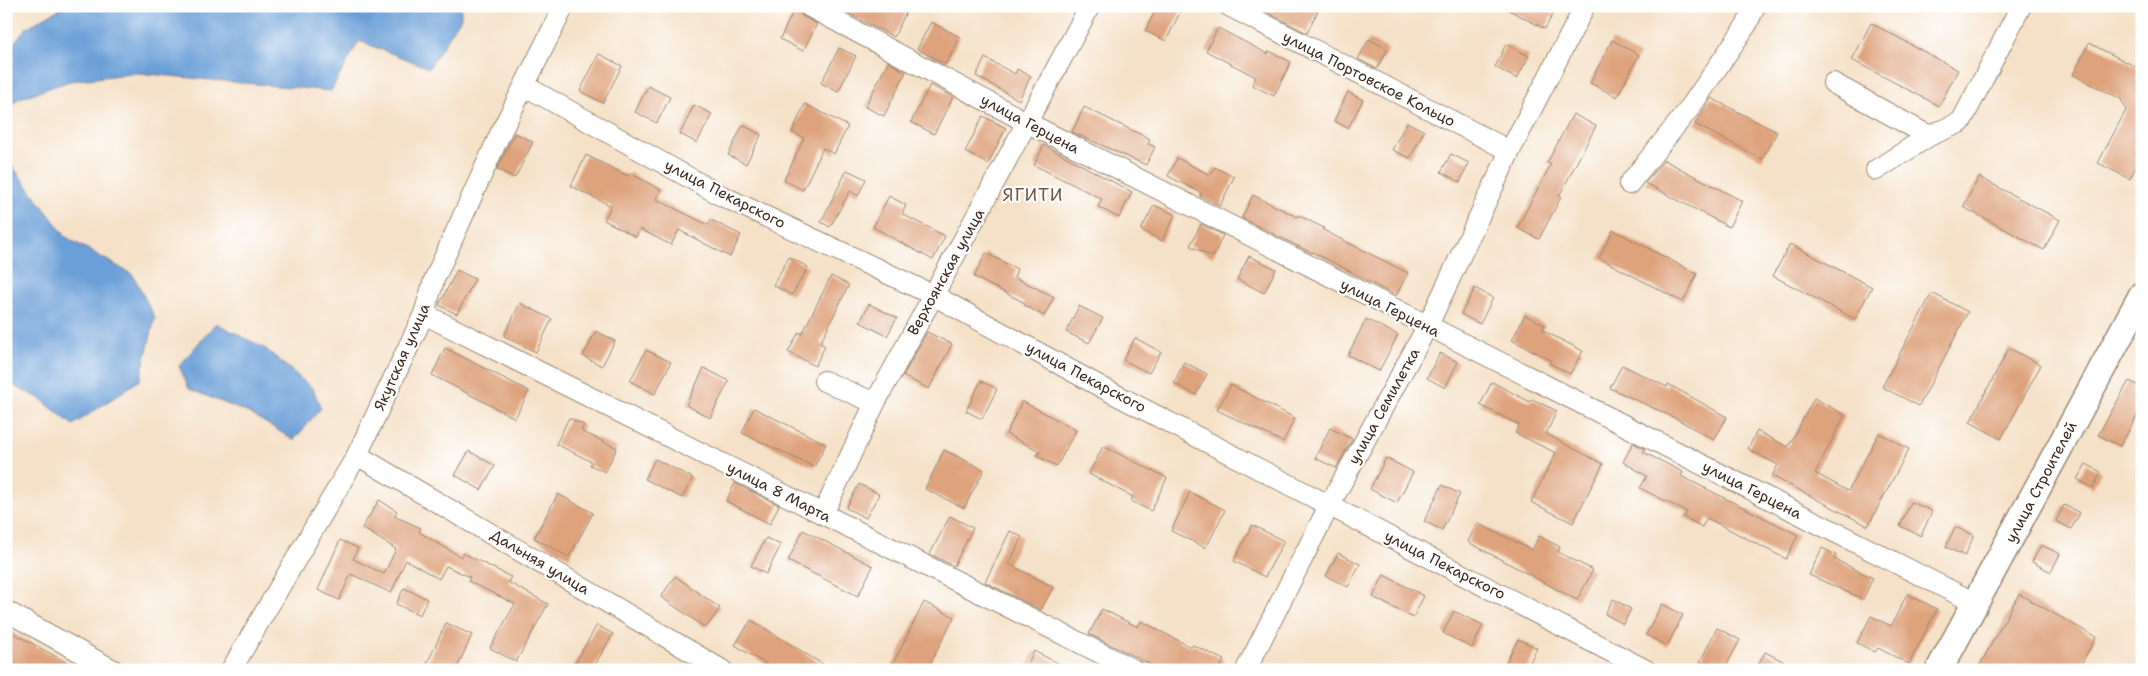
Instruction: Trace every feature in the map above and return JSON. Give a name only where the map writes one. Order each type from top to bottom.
[{"type":"main road","name":"улица Строителей","points":[[1939,670],[2142,295]]},
{"type":"street","name":"Якутская улица","points":[[231,670],[358,455],[424,314],[434,280],[501,132],[564,6]]},
{"type":"street","name":"улица Герцена","points":[[808,6],[1028,123],[1427,327],[1976,603]]},
{"type":"street","name":"Верхоянская улица","points":[[823,514],[876,403],[1090,6]]},
{"type":"street","name":"улица Портовское Кольцо","points":[[1229,6],[1510,151]]},
{"type":"street","name":"улица Семилетка","points":[[1246,670],[1329,506],[1427,327],[1510,151],[1585,6]]},
{"type":"street","points":[[1630,184],[1689,109],[1747,24],[1755,6]]},
{"type":"street","points":[[1876,170],[1929,136],[1960,122],[2021,6]]},
{"type":"street","points":[[1833,84],[1929,136]]},
{"type":"street","name":"улица Пекарского","points":[[525,86],[722,196],[933,295],[1103,388],[1646,670]]},
{"type":"street","name":"улица 8 Марта","points":[[424,314],[1134,670]]},
{"type":"street","points":[[824,381],[876,403]]},
{"type":"street","name":"Дальняя улица","points":[[358,455],[722,670]]},
{"type":"street","points":[[6,611],[113,670]]},
{"type":"water","points":[[65,6],[461,6],[461,18],[429,68],[359,41],[331,91],[137,73],[70,81],[17,99],[6,114],[6,53],[26,28]]},
{"type":"water","points":[[6,158],[66,237],[133,275],[155,318],[140,380],[73,425],[39,398],[6,382]]},
{"type":"water","points":[[216,323],[266,349],[313,389],[321,408],[294,440],[249,413],[189,389],[179,366]]},
{"type":"building","points":[[796,6],[802,16],[817,24],[803,51],[780,39]]},
{"type":"building","points":[[834,6],[909,6],[894,37]]},
{"type":"building","points":[[1158,6],[1183,6],[1166,41],[1145,31]]},
{"type":"building","points":[[1255,6],[1320,6],[1307,33]]},
{"type":"building","points":[[1501,6],[1543,6],[1554,12],[1545,29]]},
{"type":"building","points":[[931,22],[960,37],[946,64],[917,49]]},
{"type":"building","points":[[1871,23],[1958,70],[1939,106],[1852,60]]},
{"type":"building","points":[[1218,28],[1268,54],[1269,51],[1291,62],[1274,96],[1252,85],[1256,77],[1206,51]]},
{"type":"building","points":[[1369,39],[1388,49],[1377,69],[1358,59]]},
{"type":"building","points":[[1612,40],[1639,55],[1617,97],[1590,83]]},
{"type":"building","points":[[2089,43],[2142,70],[2142,155],[2130,179],[2098,163],[2126,110],[2121,99],[2073,75]]},
{"type":"building","points":[[1506,44],[1529,56],[1517,79],[1495,67]]},
{"type":"building","points":[[839,48],[856,56],[838,92],[821,83]]},
{"type":"building","points":[[599,54],[622,66],[603,103],[580,91]]},
{"type":"building","points":[[985,58],[1015,74],[1017,69],[1031,76],[1019,100],[976,76]]},
{"type":"building","points":[[888,62],[906,72],[884,116],[865,107]]},
{"type":"building","points":[[930,85],[953,97],[934,134],[911,122]]},
{"type":"building","points":[[648,86],[670,97],[657,123],[635,112]]},
{"type":"building","points":[[1348,92],[1363,100],[1348,128],[1334,121]]},
{"type":"building","points":[[1711,98],[1777,132],[1762,159],[1695,124]]},
{"type":"building","points":[[805,104],[848,126],[834,154],[823,148],[803,190],[784,180],[804,138],[792,132]]},
{"type":"building","points":[[694,105],[712,114],[697,143],[680,134]]},
{"type":"building","points":[[1084,107],[1150,139],[1148,144],[1155,147],[1146,165],[1072,132]]},
{"type":"building","points":[[1573,114],[1596,126],[1559,196],[1561,197],[1539,239],[1517,228],[1551,164],[1547,163]]},
{"type":"building","points":[[983,116],[1006,128],[988,164],[965,152]]},
{"type":"building","points":[[1407,122],[1424,131],[1410,158],[1392,150]]},
{"type":"building","points":[[743,125],[761,135],[746,164],[728,155]]},
{"type":"building","points":[[515,133],[533,142],[515,178],[497,169]]},
{"type":"building","points":[[1044,145],[1132,192],[1119,218],[1098,207],[1102,199],[1034,165]]},
{"type":"building","points":[[1451,154],[1469,163],[1460,182],[1441,172]]},
{"type":"building","points":[[586,155],[628,176],[630,173],[661,190],[656,199],[708,225],[711,220],[741,235],[730,257],[679,230],[671,245],[640,229],[636,237],[604,220],[611,206],[571,186]]},
{"type":"building","points":[[1177,158],[1210,175],[1215,167],[1234,177],[1220,206],[1200,196],[1201,193],[1168,176]]},
{"type":"building","points":[[1664,160],[1742,201],[1729,227],[1645,183]]},
{"type":"building","points":[[847,170],[866,179],[858,196],[850,191],[830,227],[821,222]]},
{"type":"building","points":[[1979,177],[2060,220],[2044,250],[1963,207]]},
{"type":"building","points":[[1253,195],[1324,228],[1323,230],[1408,273],[1396,296],[1313,252],[1242,218]]},
{"type":"building","points":[[889,196],[906,205],[902,214],[945,236],[933,260],[873,227]]},
{"type":"building","points":[[1154,205],[1175,215],[1162,241],[1141,230]]},
{"type":"building","points":[[1201,224],[1223,235],[1213,257],[1190,246]]},
{"type":"building","points":[[1613,230],[1697,274],[1683,302],[1599,258]]},
{"type":"building","points":[[1790,244],[1872,287],[1855,319],[1773,276]]},
{"type":"building","points":[[986,253],[1017,269],[1014,277],[1054,297],[1044,316],[1024,305],[1025,303],[974,277]]},
{"type":"building","points":[[1249,256],[1276,269],[1264,293],[1237,279]]},
{"type":"building","points":[[789,257],[808,267],[792,295],[773,285]]},
{"type":"building","points":[[457,270],[475,279],[457,314],[439,305]]},
{"type":"building","points":[[831,276],[849,285],[820,343],[825,346],[815,366],[788,352],[799,332],[802,334]]},
{"type":"building","points":[[1475,288],[1493,298],[1480,324],[1461,314]]},
{"type":"building","points":[[1932,293],[1968,312],[1919,406],[1882,387]]},
{"type":"building","points":[[520,303],[552,319],[536,352],[504,336]]},
{"type":"building","points":[[869,304],[897,318],[887,336],[860,322]]},
{"type":"building","points":[[1079,306],[1103,318],[1089,343],[1066,332]]},
{"type":"building","points":[[1525,315],[1545,325],[1542,330],[1583,351],[1570,374],[1549,363],[1551,360],[1512,340]]},
{"type":"building","points":[[1366,319],[1398,335],[1379,371],[1348,355]]},
{"type":"building","points":[[596,331],[615,341],[602,366],[583,356]]},
{"type":"building","points":[[927,332],[952,344],[929,389],[903,376]]},
{"type":"building","points":[[1135,338],[1161,352],[1149,373],[1123,360]]},
{"type":"building","points":[[445,348],[529,391],[515,418],[432,375]]},
{"type":"building","points":[[2009,348],[2041,365],[2001,439],[1970,422]]},
{"type":"building","points":[[646,350],[671,362],[655,394],[630,381]]},
{"type":"building","points":[[1440,353],[1458,362],[1445,388],[1427,378]]},
{"type":"building","points":[[1184,362],[1207,374],[1196,395],[1174,383]]},
{"type":"building","points":[[1622,365],[1667,387],[1668,384],[1727,417],[1714,440],[1677,419],[1610,388]]},
{"type":"building","points":[[704,368],[729,381],[710,418],[686,405]]},
{"type":"building","points":[[981,381],[997,389],[982,419],[966,411]]},
{"type":"building","points":[[2129,381],[2142,387],[2142,407],[2120,446],[2098,435]]},
{"type":"building","points":[[1492,382],[1530,402],[1532,399],[1557,411],[1546,434],[1603,464],[1573,523],[1531,502],[1556,453],[1515,433],[1519,425],[1480,405]]},
{"type":"building","points":[[1231,385],[1295,418],[1283,442],[1217,410]]},
{"type":"building","points":[[1814,398],[1845,415],[1815,473],[1848,491],[1879,433],[1909,449],[1868,526],[1772,476],[1778,465],[1748,449],[1757,431],[1788,447]]},
{"type":"building","points":[[1022,401],[1076,430],[1057,466],[1037,456],[1040,451],[1006,434]]},
{"type":"building","points":[[754,408],[826,444],[814,467],[742,433]]},
{"type":"building","points":[[569,418],[584,425],[581,431],[617,448],[605,472],[590,465],[592,462],[556,444]]},
{"type":"building","points":[[1330,428],[1352,439],[1336,468],[1315,458]]},
{"type":"building","points":[[1633,443],[1645,449],[1643,452],[1683,472],[1681,476],[1798,535],[1786,559],[1707,518],[1702,527],[1684,517],[1687,512],[1640,488],[1647,476],[1623,462]]},
{"type":"building","points":[[1103,446],[1167,478],[1151,511],[1131,501],[1133,497],[1089,474]]},
{"type":"building","points":[[944,450],[984,470],[964,508],[925,489]]},
{"type":"building","points":[[469,451],[495,466],[481,490],[455,475]]},
{"type":"building","points":[[1386,458],[1413,472],[1397,503],[1370,489]]},
{"type":"building","points":[[655,459],[693,478],[682,498],[645,479]]},
{"type":"building","points":[[2086,464],[2101,472],[2093,488],[2077,479]]},
{"type":"building","points":[[735,483],[779,505],[770,524],[726,501]]},
{"type":"building","points":[[859,484],[879,494],[866,518],[846,508]]},
{"type":"building","points":[[1442,485],[1460,494],[1442,530],[1424,521]]},
{"type":"building","points":[[1190,492],[1225,510],[1206,548],[1171,531]]},
{"type":"building","points":[[558,494],[593,513],[569,557],[534,538]]},
{"type":"building","points":[[379,500],[397,511],[394,516],[421,528],[419,532],[461,557],[463,553],[511,577],[508,582],[548,604],[516,662],[490,648],[515,604],[468,581],[470,577],[446,566],[439,579],[406,560],[391,593],[351,574],[339,600],[318,590],[340,540],[358,548],[353,559],[384,574],[396,549],[362,528]]},
{"type":"building","points":[[1911,502],[1932,511],[1921,536],[1900,526]]},
{"type":"building","points":[[2064,505],[2080,513],[2071,529],[2056,521]]},
{"type":"building","points":[[950,516],[973,528],[954,566],[930,554]]},
{"type":"building","points":[[1477,523],[1532,550],[1539,536],[1560,547],[1558,552],[1593,570],[1577,600],[1468,542]]},
{"type":"building","points":[[1252,525],[1284,541],[1265,577],[1234,561]]},
{"type":"building","points":[[1955,527],[1974,535],[1965,556],[1946,547]]},
{"type":"building","points":[[803,530],[873,566],[858,596],[788,561]]},
{"type":"building","points":[[1010,531],[1022,537],[1009,564],[1053,587],[1041,610],[985,582]]},
{"type":"building","points":[[766,538],[781,545],[766,574],[751,566]]},
{"type":"building","points":[[2041,545],[2060,554],[2051,572],[2032,562]]},
{"type":"building","points":[[1822,548],[1836,555],[1834,559],[1873,578],[1863,599],[1809,575]]},
{"type":"building","points":[[1338,553],[1360,564],[1348,587],[1326,576]]},
{"type":"building","points":[[1384,575],[1424,596],[1413,618],[1373,597]]},
{"type":"building","points":[[675,576],[720,608],[706,628],[661,597]]},
{"type":"building","points":[[404,588],[427,599],[420,615],[396,604]]},
{"type":"building","points":[[1907,594],[1937,609],[1909,664],[1878,648],[1875,652],[1857,643],[1871,616],[1891,626]]},
{"type":"building","points":[[2019,594],[2096,637],[2078,670],[1977,670]]},
{"type":"building","points":[[1613,599],[1631,609],[1623,624],[1605,614]]},
{"type":"building","points":[[924,602],[954,617],[927,670],[890,670]]},
{"type":"building","points":[[1662,604],[1683,615],[1667,646],[1646,635]]},
{"type":"building","points":[[1102,609],[1138,627],[1141,621],[1191,647],[1193,645],[1224,660],[1219,670],[1162,670],[1089,634]]},
{"type":"building","points":[[1454,611],[1483,625],[1472,648],[1443,633]]},
{"type":"building","points":[[751,620],[832,670],[775,670],[735,645]]},
{"type":"building","points":[[446,623],[472,635],[456,670],[424,670]]},
{"type":"building","points":[[597,625],[613,634],[592,670],[571,670]]},
{"type":"building","points":[[1717,628],[1740,640],[1724,670],[1715,670],[1700,662]]},
{"type":"building","points":[[6,629],[80,670],[6,670]]},
{"type":"building","points":[[1518,639],[1537,648],[1526,670],[1502,670]]},
{"type":"building","points":[[1034,651],[1071,670],[1025,670]]},
{"type":"building","points":[[1765,652],[1800,670],[1756,670]]},
{"type":"district","name":"ЯГИТИ","points":[[1033,195]]}]
